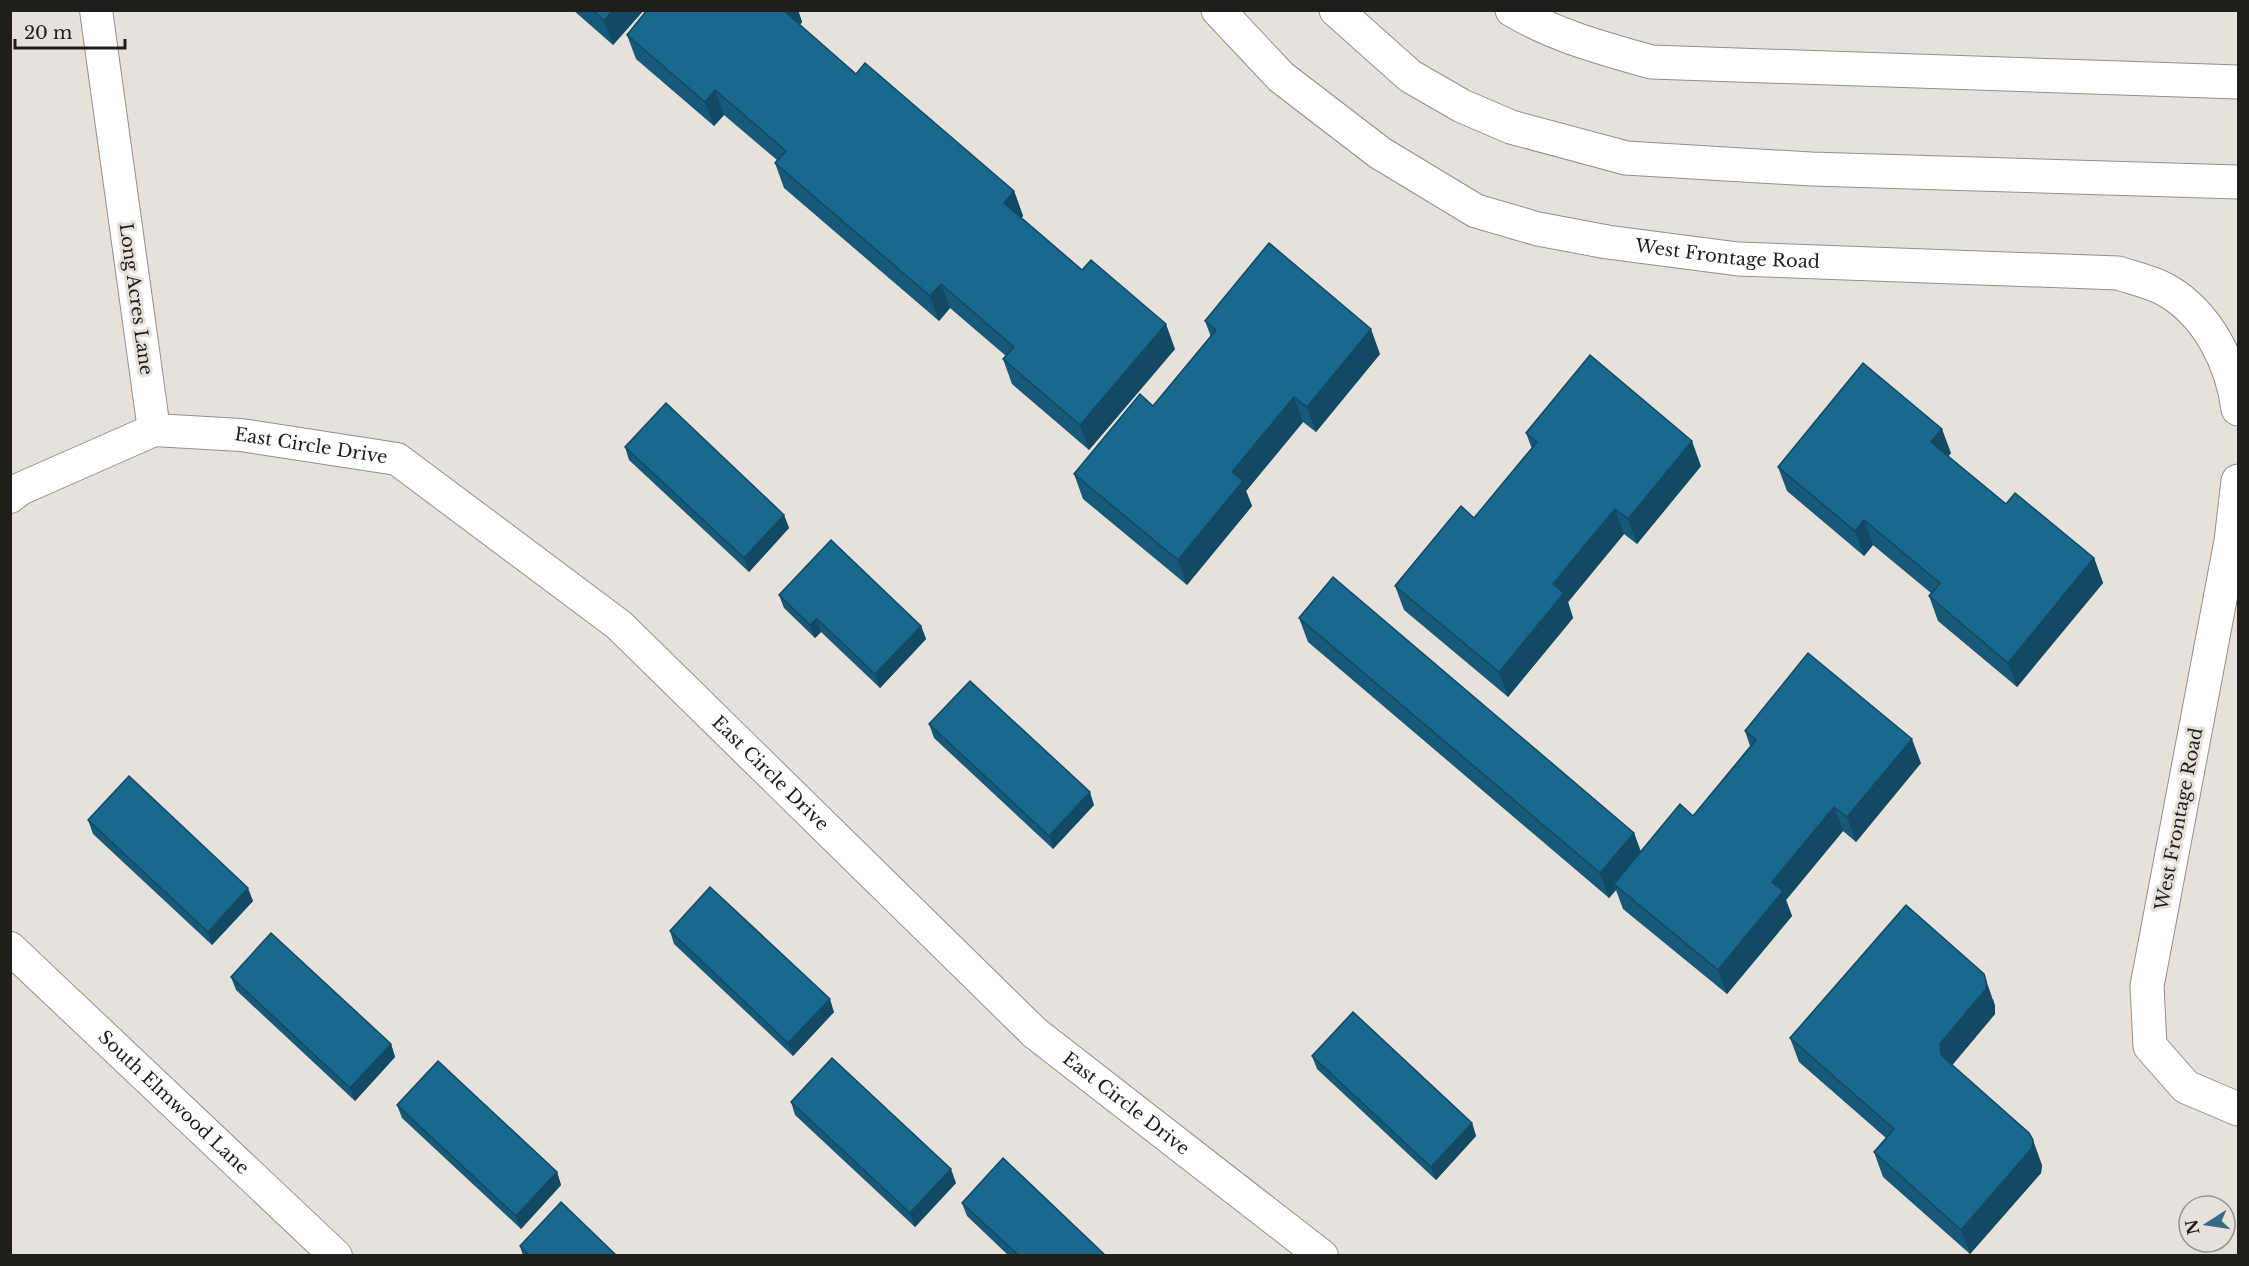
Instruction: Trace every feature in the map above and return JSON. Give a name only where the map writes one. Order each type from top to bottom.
[{"type":"main road","name":"West Frontage Road","points":[[1218,10],[1281,77],[1380,153],[1476,211],[1538,229],[1607,242],[1738,260],[2118,273],[2166,290],[2195,314],[2220,346],[2236,391],[2238,409]]},
{"type":"main road","points":[[1336,10],[1410,76],[1462,105],[1511,127],[1626,158],[1811,169],[2238,182]]},
{"type":"main road","points":[[1512,10],[1541,27],[1582,43],[1651,62],[2238,82]]},
{"type":"main road","points":[[2118,179],[2238,200]]},
{"type":"main road","name":"West Frontage Road","points":[[2238,482],[2231,541],[2147,986],[2150,1046],[2186,1087],[2238,1109]]},
{"type":"street","name":"Long Acres Lane","points":[[96,10],[154,430]]},
{"type":"street","points":[[10,497],[20,489],[154,430]]},
{"type":"street","name":"East Circle Drive","points":[[154,430],[242,435],[397,459],[619,625],[1035,1033],[1322,1256]]},
{"type":"street","name":"South Elmwood Lane","points":[[10,948],[336,1256]]},
{"type":"building","points":[[593,10],[613,10],[604,21]]},
{"type":"building","points":[[647,10],[783,10],[856,74],[865,63],[1014,191],[1004,203],[1082,270],[1091,260],[1166,324],[1080,425],[1003,359],[1014,347],[941,284],[930,296],[775,163],[786,151],[715,90],[705,102],[627,35]]},
{"type":"building","points":[[1269,243],[1371,329],[1307,407],[1294,397],[1232,472],[1243,481],[1178,560],[1074,474],[1140,394],[1153,406],[1216,330],[1205,321]]},
{"type":"building","points":[[1590,355],[1692,441],[1628,519],[1615,509],[1553,584],[1564,593],[1499,672],[1395,586],[1461,506],[1474,518],[1537,442],[1526,433]]},
{"type":"building","points":[[1863,363],[1942,429],[1931,442],[2006,504],[2015,493],[2094,558],[2008,663],[1929,596],[1940,583],[1864,520],[1855,531],[1778,467]]},
{"type":"building","points":[[666,403],[784,515],[744,558],[625,447]]},
{"type":"building","points":[[831,540],[921,626],[875,674],[817,619],[810,625],[779,595]]},
{"type":"building","points":[[1333,577],[1634,833],[1600,873],[1299,618]]},
{"type":"building","points":[[1808,653],[1912,739],[1847,817],[1834,807],[1772,882],[1783,891],[1718,970],[1614,884],[1680,804],[1693,816],[1756,740],[1745,731]]},
{"type":"building","points":[[970,681],[1090,792],[1049,836],[929,724]]},
{"type":"building","points":[[129,776],[248,888],[208,932],[88,820]]},
{"type":"building","points":[[710,887],[830,999],[788,1043],[670,931]]},
{"type":"building","points":[[1906,905],[1984,974],[1986,981],[1986,989],[1940,1044],[1941,1055],[2029,1133],[2033,1140],[2032,1148],[1961,1230],[1874,1152],[1894,1129],[1790,1038]]},
{"type":"building","points":[[271,933],[391,1044],[350,1088],[231,977]]},
{"type":"building","points":[[1353,1012],[1472,1123],[1431,1167],[1312,1056]]},
{"type":"building","points":[[832,1058],[951,1169],[910,1213],[791,1102]]},
{"type":"building","points":[[438,1061],[557,1172],[516,1216],[397,1105]]},
{"type":"building","points":[[1003,1158],[1106,1256],[1019,1256],[962,1203]]},
{"type":"building","points":[[561,1202],[617,1256],[530,1256],[520,1246]]}]
